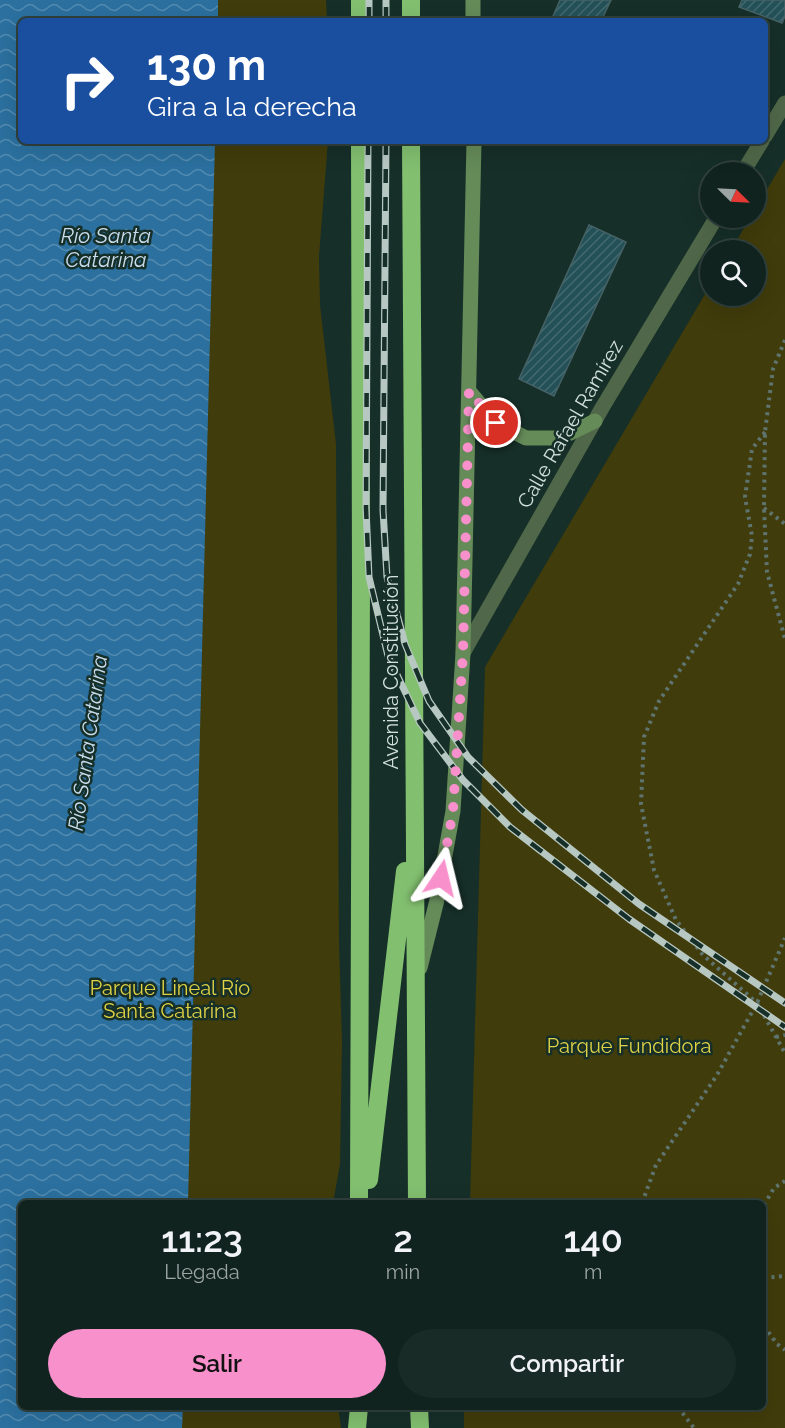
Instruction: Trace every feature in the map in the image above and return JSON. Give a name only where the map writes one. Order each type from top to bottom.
[{"type":"highway","points":[[360,0],[360,18]]},
{"type":"highway","points":[[411,0],[411,18]]},
{"type":"highway","name":"Avenida Constitución","points":[[359,1200],[360,144]]},
{"type":"highway","name":"Avenida Constitución","points":[[411,144],[417,1200]]},
{"type":"highway","points":[[367,1200],[414,789]]},
{"type":"highway","points":[[357,1428],[359,1410]]},
{"type":"highway","points":[[419,1410],[420,1428]]},
{"type":"street","points":[[473,0],[473,18]]},
{"type":"street","points":[[768,131],[785,103]]},
{"type":"street","points":[[415,986],[437,900],[453,811],[463,653],[474,144]]},
{"type":"street","points":[[749,162],[760,144]]},
{"type":"street","name":"Calle Rafael Ramírez","points":[[463,653],[595,422],[710,228]]},
{"type":"street","points":[[469,391],[496,423],[526,438],[560,438],[595,422]]},
{"type":"path","points":[[785,340],[773,369],[765,432],[764,508],[767,572],[785,639]]},
{"type":"path","points":[[765,432],[752,449],[745,497],[752,536],[750,554],[738,584],[659,700],[644,737],[640,804],[654,870],[676,920],[703,955],[757,1003],[785,1053]]},
{"type":"path","points":[[764,508],[785,525]]},
{"type":"path","points":[[643,1200],[656,1165],[717,1075],[757,1003],[785,938]]},
{"type":"path","points":[[776,1037],[785,1035]]},
{"type":"path","points":[[766,1202],[774,1188],[785,1181]]},
{"type":"path","points":[[766,1278],[785,1276]]},
{"type":"path","points":[[766,1329],[777,1344],[785,1350]]},
{"type":"path","points":[[680,1410],[694,1428]]},
{"type":"green space","name":"Río Santa Catarina","points":[[0,0],[326,0],[327,18],[18,18],[18,144],[328,144],[319,256],[320,305],[336,444],[339,943],[342,1041],[340,1164],[334,1200],[18,1200],[18,1410],[338,1410],[341,1428],[0,1428]]},
{"type":"green space","name":"Parque Fundidora","points":[[785,159],[785,1428],[464,1428],[464,1410],[766,1410],[766,1200],[470,1200],[485,667],[700,303],[700,306],[766,306],[766,240],[737,240],[744,228],[766,228],[766,191]]},
{"type":"water","name":"Río Santa Catarina","points":[[0,0],[218,0],[218,18],[18,18],[18,144],[215,144],[188,1200],[18,1200],[18,1410],[183,1410],[182,1428],[0,1428]]},
{"type":"building","points":[[560,0],[611,0],[602,18],[552,18]]},
{"type":"building","points":[[742,0],[785,0],[785,16],[782,23],[739,7]]},
{"type":"building","points":[[589,225],[626,242],[554,396],[519,379]]},
{"type":"railway","points":[[369,0],[369,18]]},
{"type":"railway","points":[[386,0],[386,18]]},
{"type":"railway","points":[[368,144],[366,508],[369,577],[388,656],[420,723],[463,780],[510,827],[629,919],[785,1027]]},
{"type":"railway","points":[[386,144],[383,510],[387,577],[405,644],[429,701],[468,757],[522,810],[639,904],[785,1003]]},
{"type":"route","points":[[441,878],[453,811],[463,653],[469,391],[496,423]]},
{"type":"park label","name":"Parque Lineal Río Santa Catarina","points":[[170,1000]]}]
